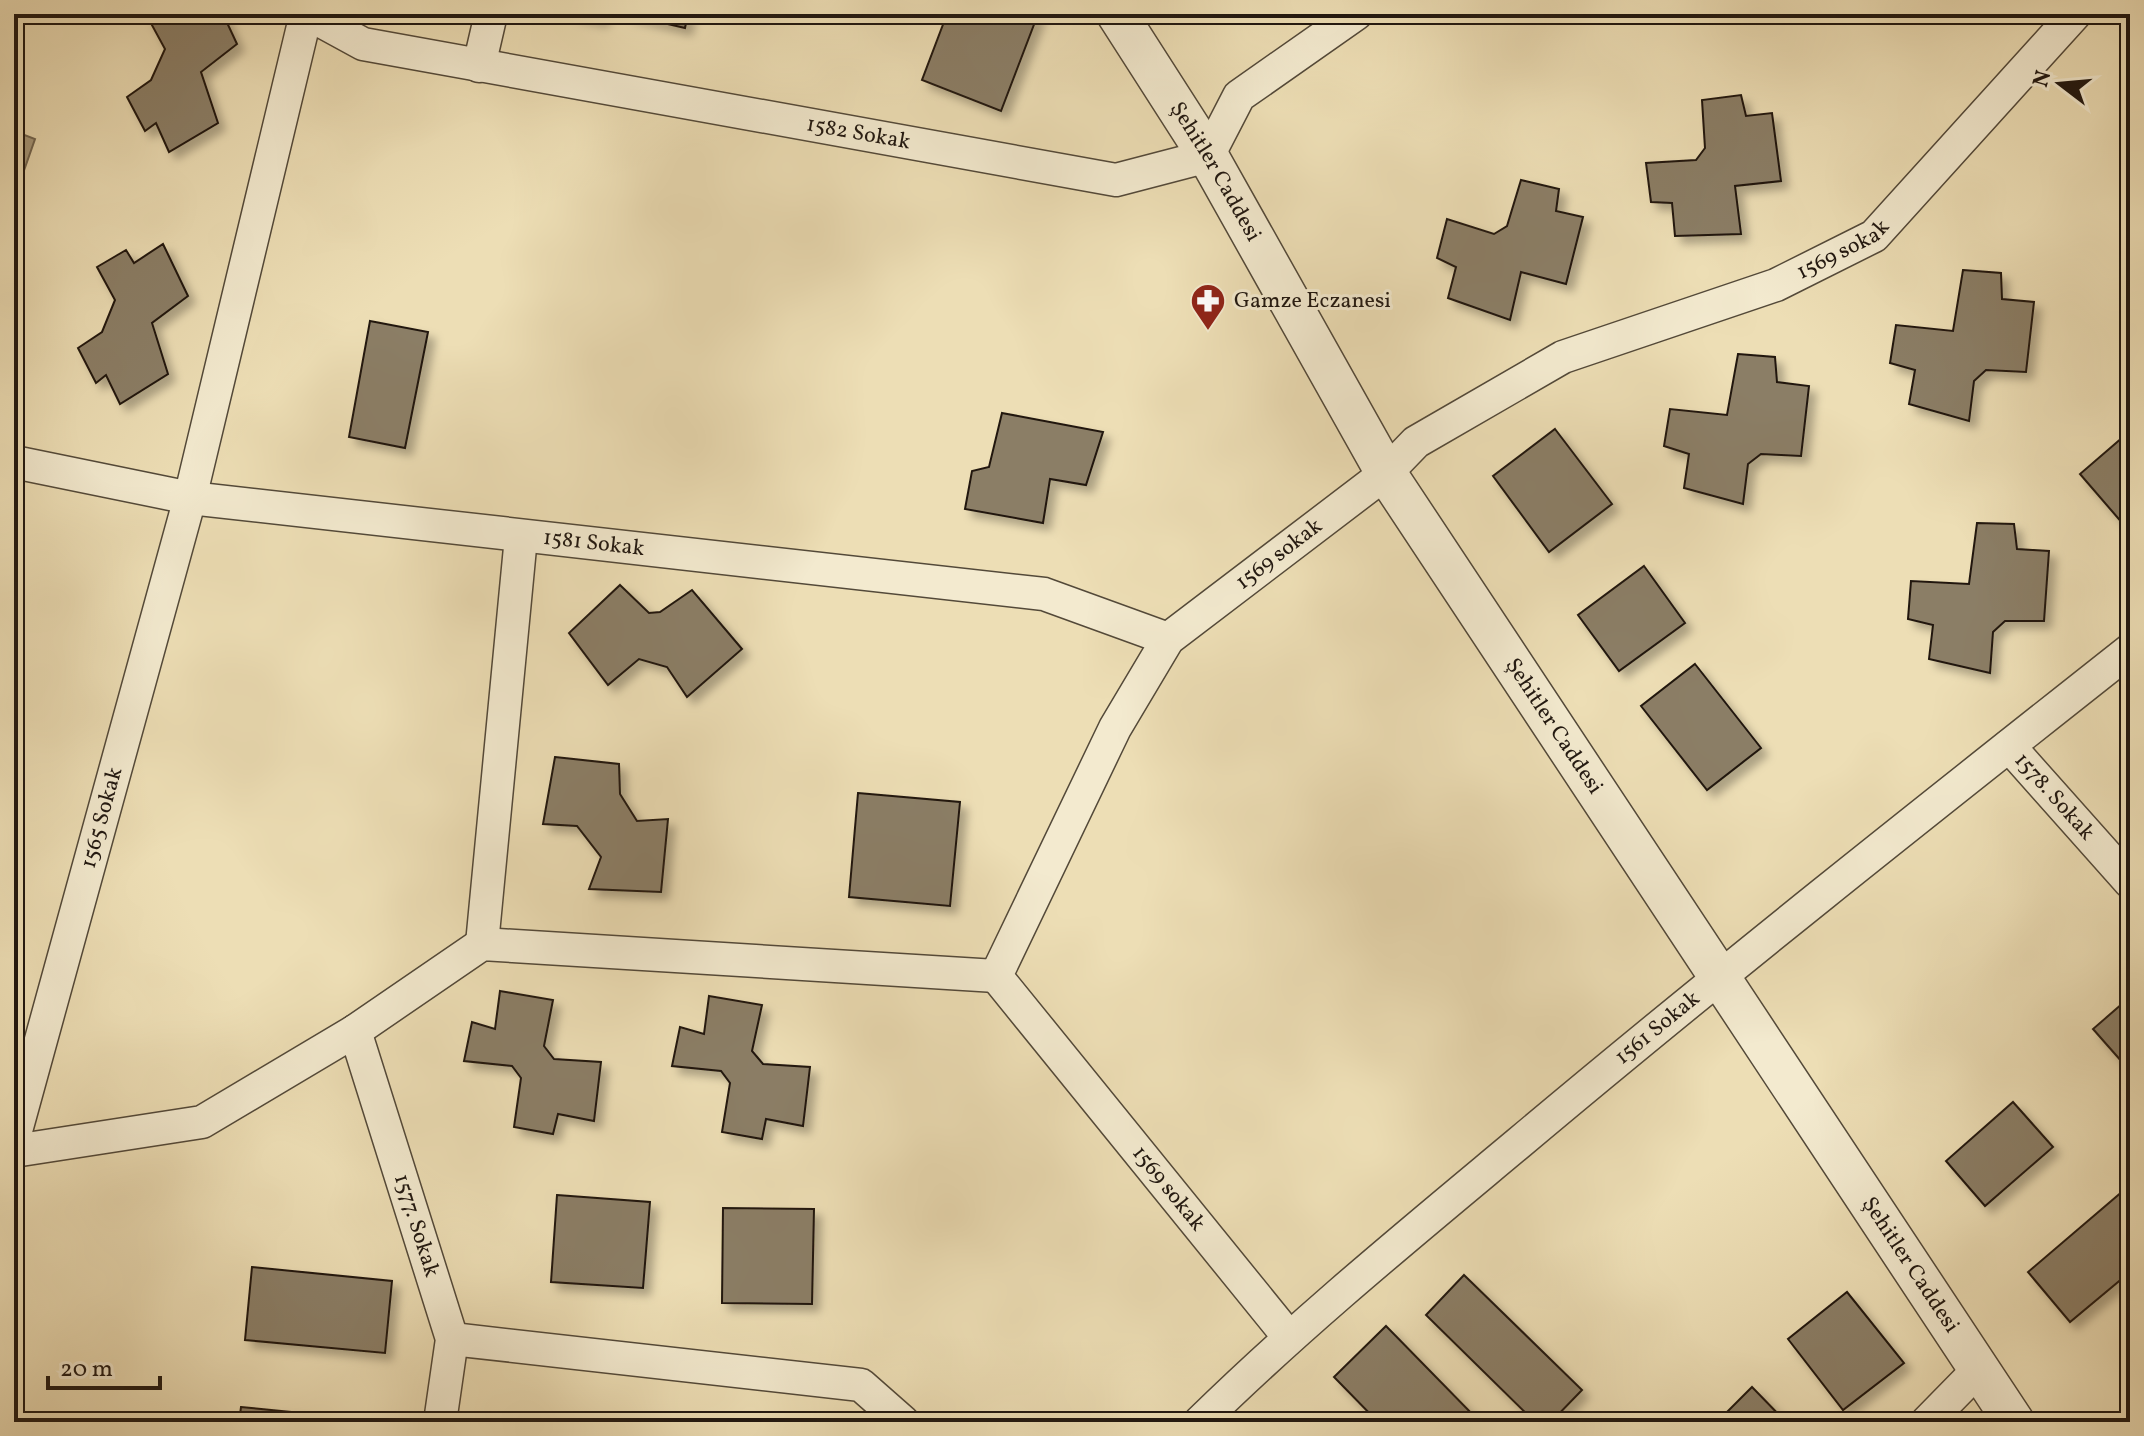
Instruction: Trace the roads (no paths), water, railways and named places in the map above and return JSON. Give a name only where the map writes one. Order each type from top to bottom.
[{"type":"street","name":"1582 Sokak","points":[[307,14],[363,44],[1116,180],[1208,156]]},
{"type":"street","name":"1565 Sokak","points":[[14,1138],[190,498],[307,14]]},
{"type":"street","points":[[479,66],[491,14]]},
{"type":"street","name":"Şehitler Caddesi","points":[[1117,14],[1208,156],[1386,473],[1720,976],[1977,1371],[2014,1422]]},
{"type":"street","points":[[1208,156],[1239,96],[1356,14]]},
{"type":"street","name":"1569 sokak","points":[[1288,1336],[996,976],[1115,728],[1168,639],[1386,473],[1416,442],[1563,357],[1776,285],[1874,236],[2075,14]]},
{"type":"street","name":"1581 Sokak","points":[[14,462],[190,498],[1044,594],[1168,639]]},
{"type":"street","points":[[482,944],[521,537]]},
{"type":"street","name":"1561 Sokak","points":[[1200,1422],[1288,1336],[1720,976],[2130,650]]},
{"type":"street","name":"1578. Sokak","points":[[2009,746],[2130,882]]},
{"type":"street","points":[[14,1151],[202,1122],[355,1031],[482,944],[996,976]]},
{"type":"street","name":"1577. Sokak","points":[[355,1031],[452,1339],[440,1422]]},
{"type":"street","points":[[452,1339],[861,1385],[903,1422]]},
{"type":"street","points":[[1927,1422],[1977,1371]]},
{"type":"place","name":"Gamze Eczanesi","points":[[1208,332]]}]
